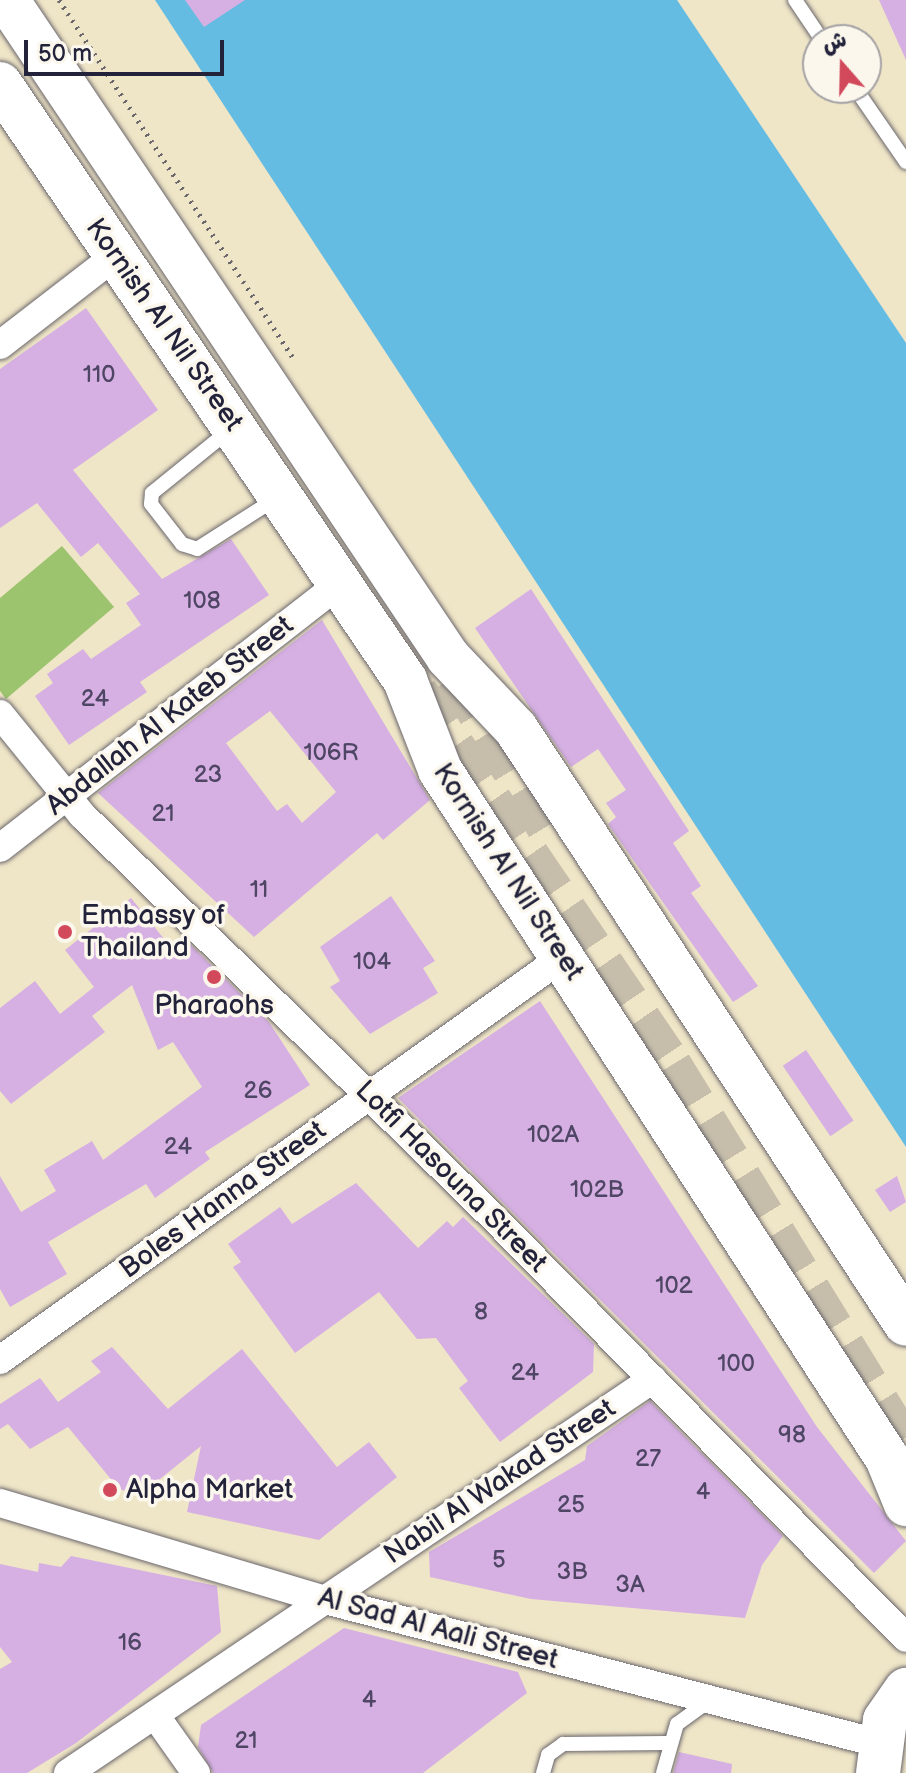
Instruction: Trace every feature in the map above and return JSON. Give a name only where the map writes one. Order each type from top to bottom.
[{"type":"main road","name":"Kornish Al Nil Street","points":[[7,0],[448,657],[516,729],[906,1324]]},
{"type":"main road","name":"Kornish Al Nil Street","points":[[0,84],[405,680],[440,770],[897,1460],[906,1504]]},
{"type":"main road","points":[[872,1761],[906,1690]]},
{"type":"street","points":[[0,345],[115,256]]},
{"type":"street","name":"Abdallah Al Kateb Street","points":[[0,848],[340,583]]},
{"type":"street","name":"Lotfi Hasouna Street","points":[[0,714],[67,797],[653,1379],[906,1638]]},
{"type":"street","name":"Boles Hanna Street","points":[[0,1360],[563,957]]},
{"type":"street","name":"Nabil Al Wakad Street","points":[[68,1773],[653,1379]]},
{"type":"street","name":"Al Sad Al Aali Street","points":[[0,1503],[325,1600],[711,1700],[872,1761]]},
{"type":"street","points":[[155,1715],[196,1773]]},
{"type":"lane","points":[[795,0],[811,24]]},
{"type":"lane","points":[[866,104],[906,162]]},
{"type":"lane","points":[[234,426],[152,493],[151,504],[182,544],[197,549],[281,496]]},
{"type":"lane","points":[[663,1773],[666,1743],[677,1724],[711,1700]]},
{"type":"lane","points":[[543,1773],[548,1755],[563,1744],[666,1743]]},
{"type":"green space","points":[[62,546],[114,607],[6,699],[0,691],[0,598]]},
{"type":"water","points":[[155,0],[677,0],[906,343],[906,1147]]},
{"type":"building","points":[[185,0],[245,0],[204,27]]},
{"type":"building","points":[[879,0],[906,0],[906,60]]},
{"type":"building","points":[[86,308],[158,410],[73,470],[162,579],[231,539],[269,595],[140,682],[147,692],[69,745],[35,696],[53,683],[47,674],[83,649],[91,659],[141,625],[126,603],[140,594],[98,543],[81,557],[37,503],[0,528],[0,369]]},
{"type":"building","points":[[531,589],[689,831],[673,843],[701,886],[691,893],[758,986],[733,1002],[608,824],[616,817],[606,803],[626,790],[598,749],[571,767],[475,628]]},
{"type":"building","points":[[322,620],[430,800],[383,840],[377,833],[254,937],[98,793]],"holes":[[[270,711],[336,792],[302,823],[287,804],[277,811],[226,743]]]},
{"type":"building","points":[[391,896],[435,961],[423,968],[438,993],[370,1034],[330,987],[340,981],[320,947]]},
{"type":"building","points":[[131,898],[177,955],[190,944],[269,1022],[310,1085],[205,1152],[210,1159],[155,1198],[146,1184],[48,1242],[67,1274],[10,1307],[0,1289],[0,1176],[21,1212],[56,1191],[44,1170],[92,1141],[103,1160],[202,1087],[173,1042],[158,1050],[132,985],[92,1016],[105,1032],[11,1104],[0,1091],[0,1008],[35,981],[60,1014],[94,987],[65,950]]},
{"type":"building","points":[[540,1001],[817,1427],[906,1541],[874,1573],[398,1098]]},
{"type":"building","points":[[806,1050],[854,1120],[830,1136],[783,1066]]},
{"type":"building","points":[[897,1176],[906,1202],[890,1212],[875,1190]]},
{"type":"building","points":[[356,1183],[418,1248],[447,1221],[453,1227],[463,1217],[594,1344],[593,1372],[500,1442],[459,1388],[468,1381],[436,1338],[417,1339],[379,1292],[295,1353],[233,1267],[241,1262],[228,1244],[280,1207],[292,1224]]},
{"type":"building","points":[[112,1347],[168,1409],[242,1349],[337,1467],[369,1442],[397,1477],[319,1540],[187,1512],[201,1446],[140,1495],[119,1489],[68,1427],[30,1449],[8,1424],[0,1429],[0,1404],[40,1378],[58,1402],[101,1372],[91,1361]]},
{"type":"building","points":[[650,1401],[783,1536],[762,1565],[745,1618],[531,1599],[430,1577],[429,1552],[585,1460],[587,1446]]},
{"type":"building","points":[[71,1556],[217,1586],[221,1632],[76,1743],[27,1773],[0,1773],[0,1669],[12,1662],[0,1647],[0,1564],[38,1572],[39,1563],[61,1567]]},
{"type":"building","points":[[344,1628],[518,1672],[527,1693],[423,1773],[213,1773],[198,1747],[201,1725]]},
{"type":"building","points":[[679,1752],[732,1764],[731,1773],[673,1773]]},
{"type":"tunnel","points":[[457,675],[556,839]]},
{"type":"tunnel","points":[[416,693],[670,1066],[906,1449]]},
{"type":"place","name":"Embassy of Thailand","points":[[65,932]]},
{"type":"place","name":"Pharaohs","points":[[214,977]]},
{"type":"place","name":"Alpha Market","points":[[110,1490]]}]
